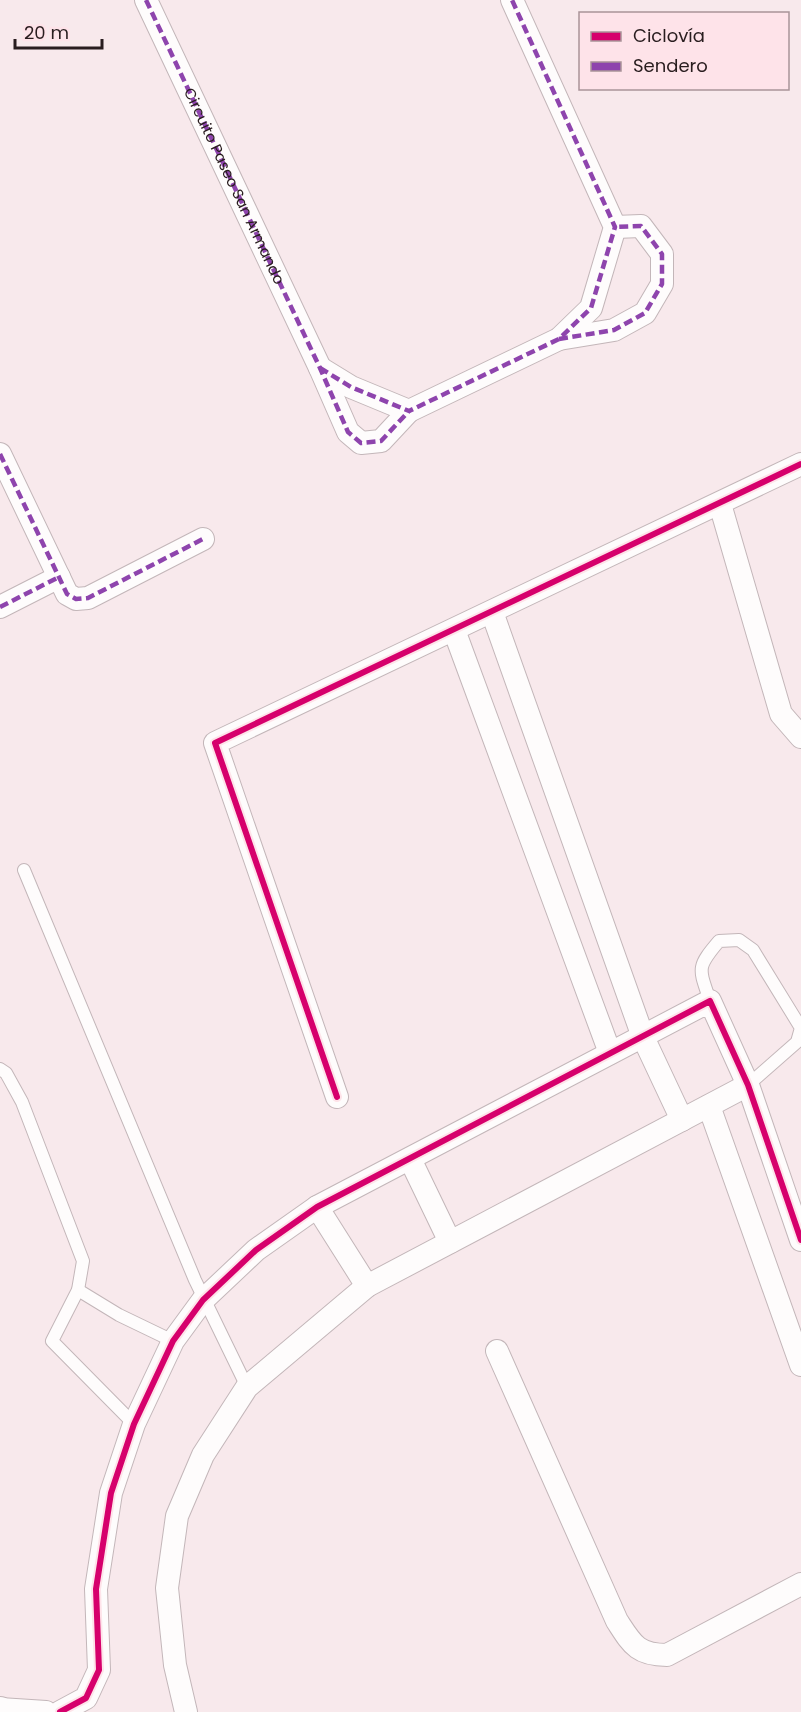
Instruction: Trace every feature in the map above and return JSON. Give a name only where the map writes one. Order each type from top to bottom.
[{"type":"street","points":[[512,0],[615,226]]},
{"type":"street","name":"Circuito Paseo San Armando","points":[[148,1],[348,432],[361,443],[381,441],[409,411],[559,339],[614,330],[645,313],[662,284],[662,254],[641,226],[615,226],[591,308],[559,339]]},
{"type":"street","points":[[320,368],[351,387],[409,411]]},
{"type":"street","points":[[0,454],[67,594],[76,599],[88,598],[203,539]]},
{"type":"street","points":[[337,1097],[215,743],[801,464]]},
{"type":"street","points":[[720,504],[781,714],[801,737]]},
{"type":"street","points":[[0,607],[59,577]]},
{"type":"street","points":[[492,612],[643,1036],[682,1120]]},
{"type":"street","points":[[454,630],[610,1053]]},
{"type":"street","points":[[60,1712],[86,1698],[99,1670],[96,1589],[111,1493],[134,1424],[173,1341],[203,1300],[256,1250],[317,1207],[710,1001],[748,1085],[801,1240]]},
{"type":"street","points":[[186,1712],[175,1665],[167,1588],[177,1516],[203,1455],[247,1387],[367,1286],[748,1085]]},
{"type":"street","points":[[709,1106],[801,1365]]},
{"type":"street","points":[[410,1159],[450,1242]]},
{"type":"street","points":[[317,1207],[367,1286]]},
{"type":"street","points":[[497,1351],[617,1621],[633,1645],[650,1655],[667,1655],[801,1584]]},
{"type":"street","points":[[0,1711],[46,1712]]},
{"type":"lane","points":[[24,870],[203,1300],[247,1387]]},
{"type":"lane","points":[[710,1001],[701,974],[703,959],[719,941],[739,939],[753,950],[801,1028],[797,1042],[748,1085]]},
{"type":"lane","points":[[0,1069],[6,1073],[22,1102],[83,1261],[78,1290],[52,1341],[134,1424]]},
{"type":"lane","points":[[78,1290],[119,1315],[173,1341]]},
{"type":"marked path","points":[[146,0],[348,432],[361,443],[381,441],[409,411]]},
{"type":"marked path","points":[[320,368],[351,387],[409,411],[559,339],[591,308],[615,227],[512,0]]},
{"type":"marked path","points":[[559,339],[614,330],[645,313],[662,284],[662,254],[641,226],[615,227]]},
{"type":"marked path","points":[[0,454],[67,594],[76,599],[88,598],[203,539]]},
{"type":"marked path","points":[[0,607],[59,577]]},
{"type":"cycle path","points":[[337,1097],[215,743],[801,464]]},
{"type":"cycle path","points":[[60,1712],[86,1698],[99,1670],[96,1589],[111,1493],[134,1424],[173,1341],[203,1300],[256,1250],[317,1207],[710,1001],[748,1085],[801,1240]]}]
